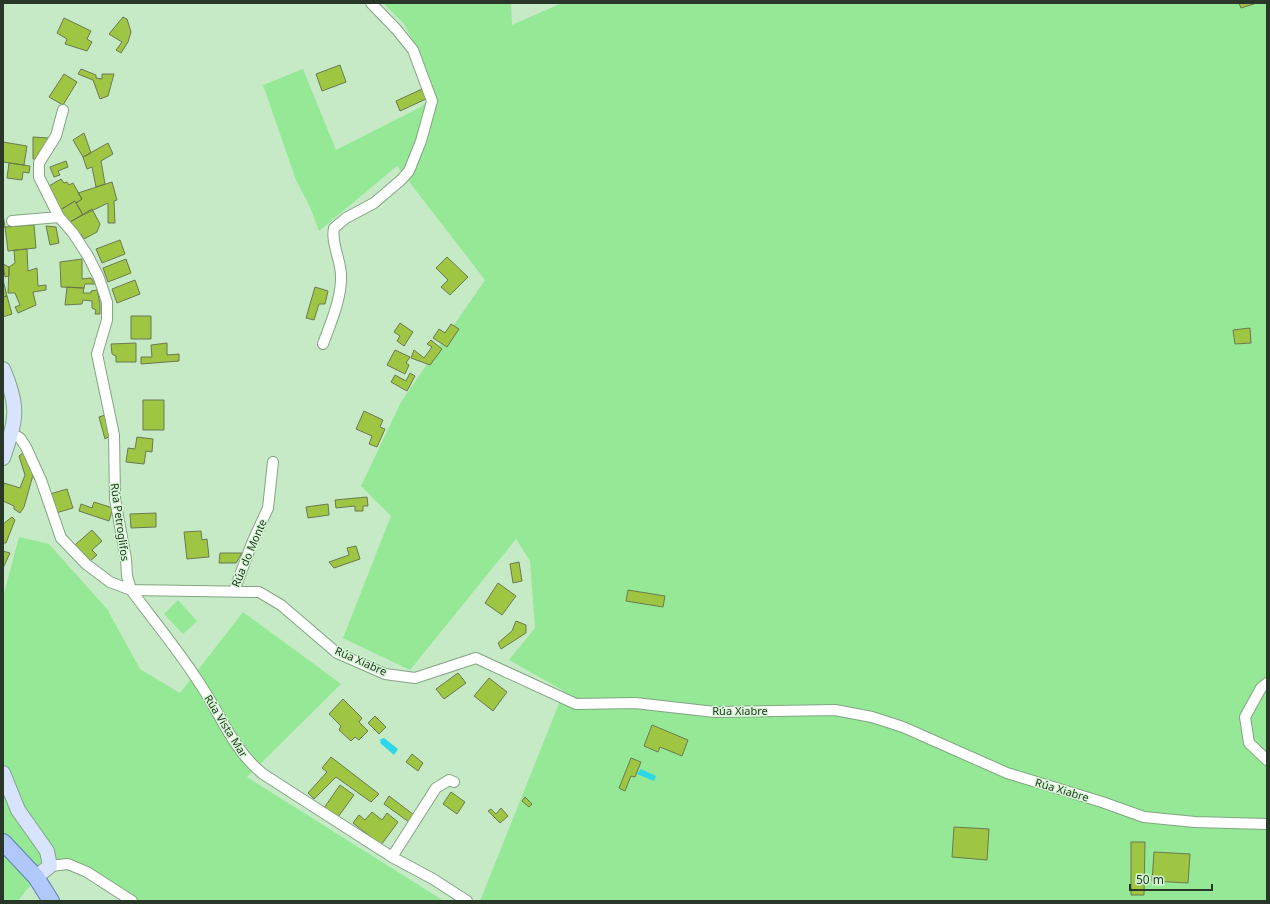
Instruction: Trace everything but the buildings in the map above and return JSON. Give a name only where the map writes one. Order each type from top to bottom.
[{"type":"main road","points":[[3,842],[36,877],[51,901]]},
{"type":"street","points":[[323,344],[340,292],[341,274],[333,235],[334,228],[346,218],[374,203],[401,180],[409,171],[422,141],[432,101],[413,50],[397,30],[371,3]]},
{"type":"street","name":"Rúa Petroglifos","points":[[63,110],[56,136],[39,163],[39,177],[59,217],[82,245],[99,278],[107,302],[107,320],[97,354],[114,435],[115,499],[126,559],[127,576],[131,590]]},
{"type":"street","points":[[12,221],[59,217]]},
{"type":"street","points":[[3,369],[13,397],[15,415],[3,458]]},
{"type":"street","points":[[11,433],[20,438],[26,447],[40,480],[61,538],[86,564],[110,582],[131,590]]},
{"type":"street","name":"Rúa do Monte","points":[[131,590],[234,591],[252,543],[268,508],[273,462]]},
{"type":"street","name":"Rúa Vista Mar","points":[[131,590],[201,684],[230,737],[250,764],[392,858],[433,879],[467,901]]},
{"type":"street","name":"Rúa Xiabre","points":[[234,591],[259,592],[281,605],[337,653],[385,674],[415,678],[476,658],[576,704],[635,703],[715,712],[835,710],[872,717],[902,727],[1007,773],[1102,802],[1144,817],[1195,822],[1267,824]]},
{"type":"street","points":[[1267,682],[1261,688],[1245,717],[1249,743],[1267,760]]},
{"type":"street","points":[[3,773],[18,810],[48,851],[50,866]]},
{"type":"street","points":[[392,858],[436,788],[449,780],[454,782]]},
{"type":"street","points":[[36,877],[50,866],[68,864],[87,872],[132,901]]},
{"type":"green space","points":[[383,3],[511,3],[512,25],[562,3],[1267,3],[1267,901],[480,901],[564,691],[509,660],[535,628],[530,561],[516,539],[410,670],[343,638],[391,516],[361,486],[401,402],[485,280],[397,166],[319,231],[310,207],[296,180],[263,85],[303,69],[336,150],[421,107],[434,94],[422,58],[404,24]]},
{"type":"green space","points":[[19,537],[49,544],[107,609],[140,669],[180,693],[243,612],[341,684],[247,777],[444,901],[133,901],[87,872],[53,870],[28,888],[18,901],[3,901],[3,597]]},
{"type":"green space","points":[[178,600],[197,621],[183,634],[164,614]]},
{"type":"water","points":[[384,738],[398,749],[394,755],[380,743],[381,741],[379,740]]},
{"type":"water","points":[[641,769],[656,776],[654,781],[637,774]]}]
